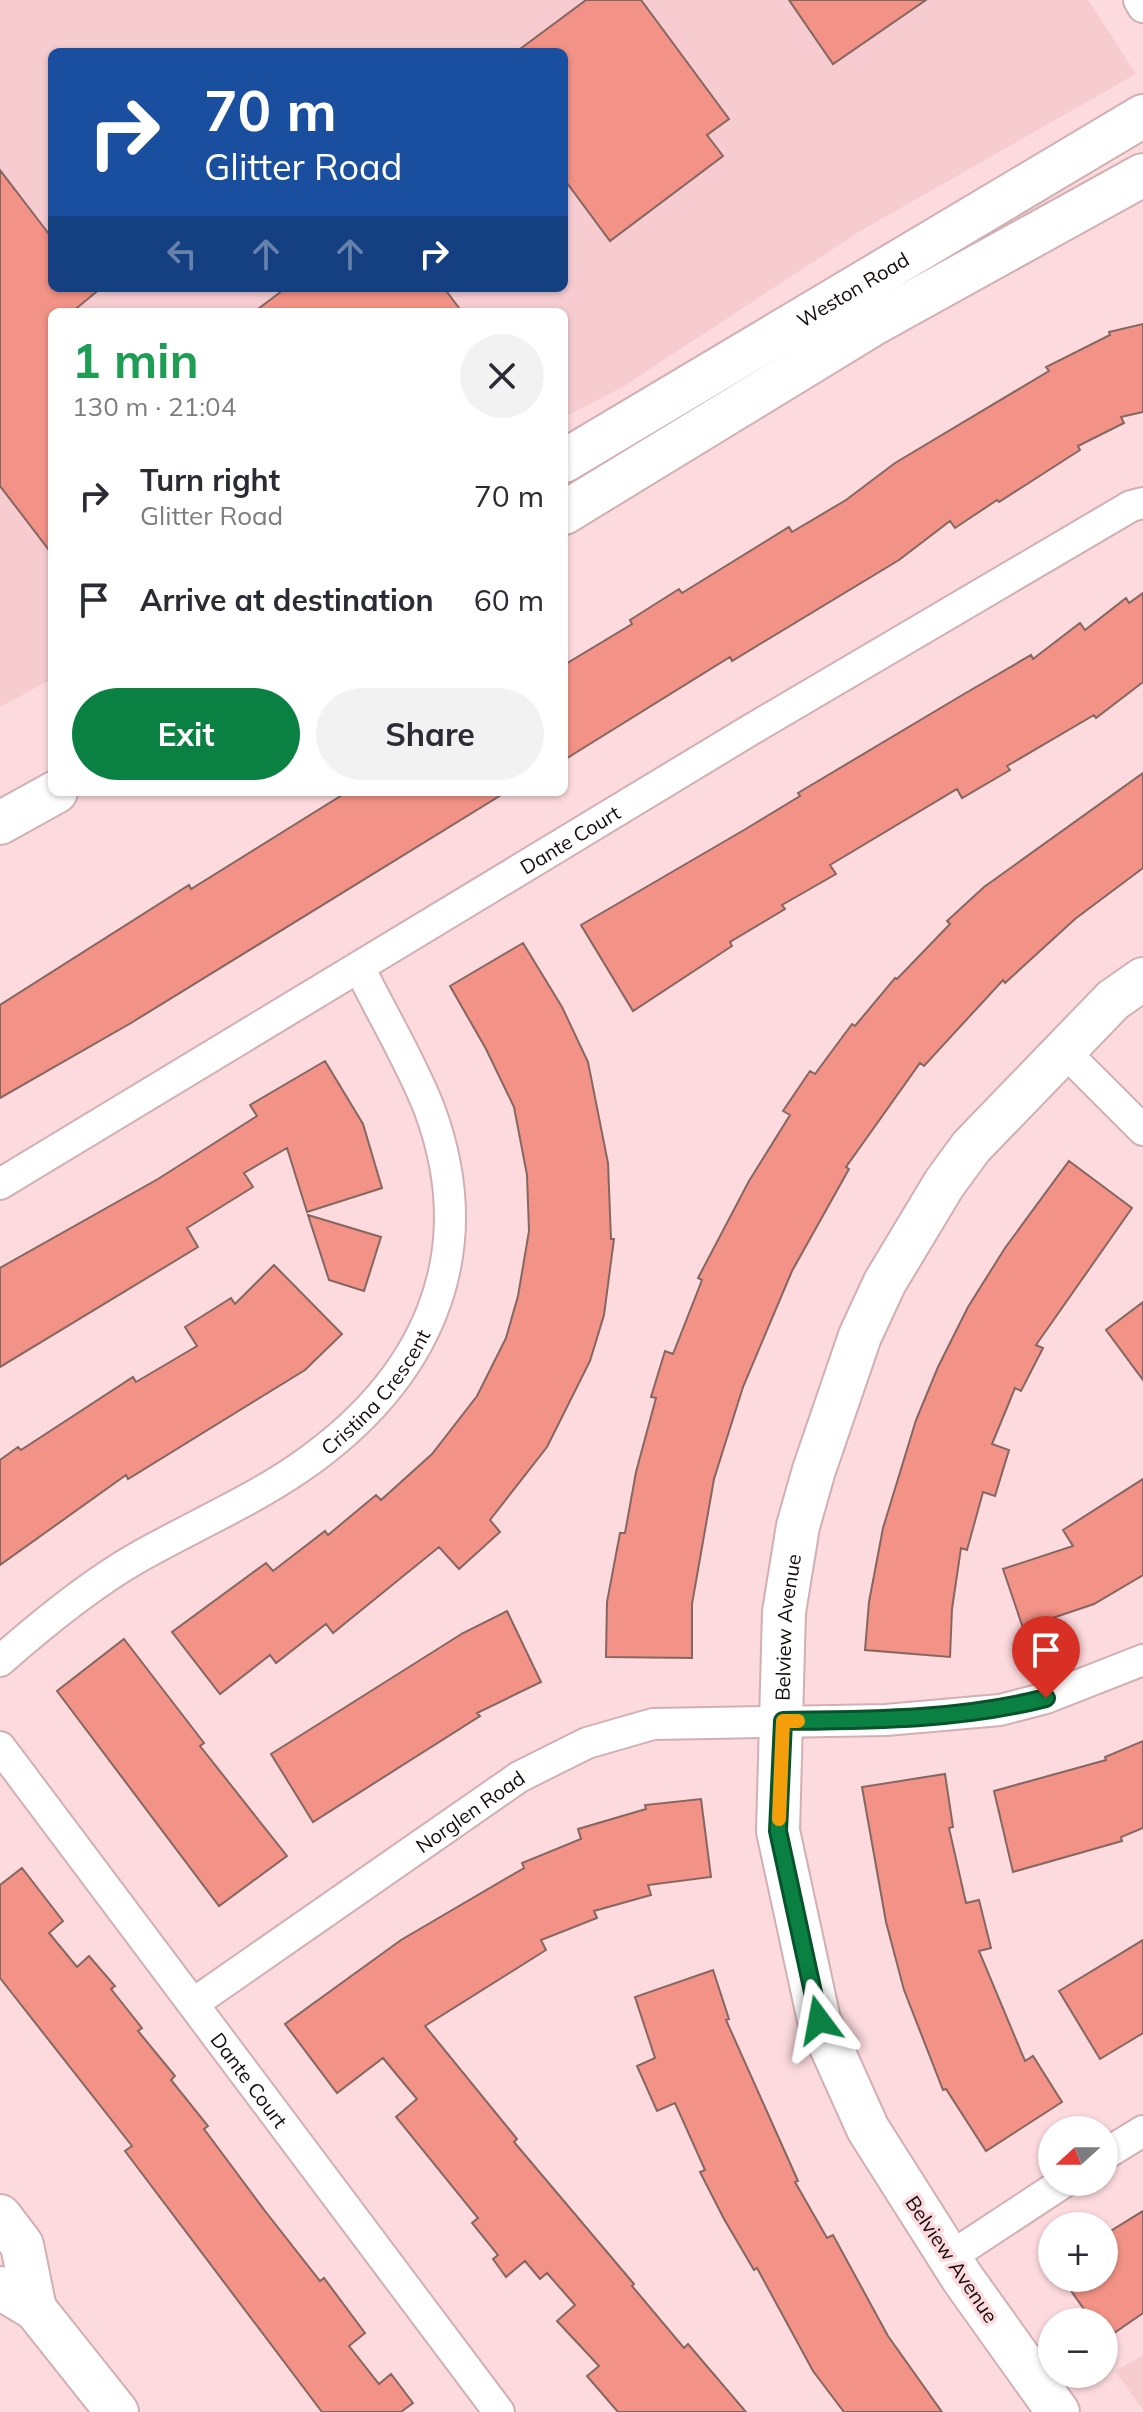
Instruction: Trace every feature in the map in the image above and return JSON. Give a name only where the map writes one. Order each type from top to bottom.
[{"type":"main road","name":"Weston Road","points":[[568,459],[1143,116]]},
{"type":"main road","name":"Weston Road","points":[[568,511],[875,323],[1143,175]]},
{"type":"main road","points":[[1,824],[49,796]]},
{"type":"main road","name":"Belview Avenue","points":[[1058,2412],[950,2257],[868,2129],[819,2020],[778,1831],[784,1612],[798,1526],[860,1336],[885,1282],[944,1184],[1007,1107],[1113,1000],[1143,979]]},
{"type":"main road","points":[[0,2216],[22,2245],[35,2309]]},
{"type":"main road","points":[[0,2288],[35,2309],[117,2412]]},
{"type":"street","points":[[1139,0],[1143,7]]},
{"type":"street","name":"Dante Court","points":[[0,1184],[752,729],[1131,506],[1143,503]]},
{"type":"street","name":"Cristina Crescent","points":[[0,1661],[29,1634],[132,1560],[298,1469],[365,1417],[401,1367],[435,1310],[448,1260],[450,1219],[441,1154],[429,1109],[359,967]]},
{"type":"street","points":[[1063,1050],[1143,1130]]},
{"type":"street","name":"Norglen Road","points":[[194,2003],[519,1777],[587,1743],[653,1724],[886,1720],[1000,1710],[1046,1698],[1143,1660]]},
{"type":"street","name":"Dante Court","points":[[0,1747],[499,2412]]},
{"type":"street","points":[[1118,2146],[1143,2131]]},
{"type":"street","points":[[950,2257],[1043,2196]]},
{"type":"shaded area","points":[[0,0],[1088,0],[1136,74],[862,230],[621,388],[568,415],[568,308],[48,308],[48,681],[0,707]]},
{"type":"shaded area","points":[[1143,2355],[1143,2410],[1118,2375],[1118,2369]]},
{"type":"building","points":[[586,0],[641,0],[729,119],[707,135],[723,156],[610,241],[568,184],[568,48],[521,48]]},
{"type":"building","points":[[789,0],[926,0],[833,64]]},
{"type":"building","points":[[0,170],[48,233],[48,292],[96,292],[77,308],[48,308],[48,549],[0,486]]},
{"type":"building","points":[[281,292],[447,292],[459,308],[259,308]]},
{"type":"building","points":[[1143,324],[1143,412],[1121,417],[1124,423],[1078,446],[1080,450],[999,502],[997,500],[955,528],[950,521],[899,560],[732,661],[730,657],[568,758],[568,663],[632,624],[630,620],[679,589],[682,593],[789,527],[792,532],[846,500],[895,463],[1049,371],[1046,367],[1110,335],[1109,332]]},
{"type":"building","points":[[1143,593],[1143,682],[1096,718],[1094,715],[1007,766],[1010,770],[962,798],[957,789],[830,865],[836,874],[782,905],[785,909],[730,942],[732,946],[633,1011],[581,925],[744,830],[800,796],[798,793],[964,694],[1031,655],[1033,659],[1080,623],[1085,630],[1126,598],[1129,603]]},
{"type":"building","points":[[1143,773],[1143,868],[1075,919],[1005,983],[1003,980],[924,1066],[920,1063],[846,1167],[849,1169],[792,1271],[743,1387],[714,1479],[692,1604],[692,1658],[606,1657],[607,1602],[620,1533],[625,1533],[636,1472],[656,1398],[651,1397],[665,1351],[673,1354],[702,1280],[698,1278],[749,1181],[790,1115],[783,1111],[810,1071],[815,1074],[852,1024],[855,1026],[895,978],[950,924],[947,921],[984,887]]},
{"type":"building","points":[[341,796],[500,796],[131,1023],[0,1098],[0,1005],[189,885],[191,889]]},
{"type":"building","points":[[523,943],[562,1007],[588,1062],[608,1163],[611,1239],[614,1239],[604,1315],[590,1361],[547,1447],[490,1520],[500,1532],[459,1569],[439,1547],[333,1633],[326,1624],[276,1663],[270,1655],[220,1694],[172,1632],[266,1563],[273,1571],[325,1531],[328,1535],[376,1495],[381,1500],[432,1454],[477,1396],[506,1338],[518,1296],[529,1231],[527,1175],[514,1107],[450,986]]},
{"type":"building","points":[[325,1061],[363,1124],[382,1188],[307,1212],[287,1148],[244,1173],[253,1187],[187,1228],[198,1247],[0,1367],[0,1268],[158,1179],[257,1116],[250,1105]]},
{"type":"building","points":[[1069,1161],[1132,1208],[1036,1345],[1043,1348],[1021,1391],[1015,1388],[992,1444],[1009,1450],[995,1496],[983,1492],[967,1550],[961,1548],[952,1609],[950,1657],[865,1650],[869,1602],[883,1528],[916,1420],[938,1367],[968,1307],[1005,1248]]},
{"type":"building","points":[[308,1215],[381,1237],[364,1291],[329,1280]]},
{"type":"building","points":[[274,1265],[342,1334],[305,1370],[128,1479],[126,1475],[0,1565],[0,1460],[18,1447],[21,1450],[133,1377],[136,1382],[197,1346],[185,1327],[231,1298],[235,1304]]},
{"type":"building","points":[[1143,1302],[1143,1380],[1106,1330]]},
{"type":"building","points":[[1143,1479],[1143,1575],[1094,1604],[1023,1628],[1003,1569],[1073,1546],[1063,1530]]},
{"type":"building","points":[[507,1611],[541,1682],[477,1713],[480,1716],[313,1822],[271,1754],[463,1633]]},
{"type":"building","points":[[124,1639],[204,1743],[200,1746],[287,1856],[219,1906],[57,1691]]},
{"type":"building","points":[[1143,1741],[1143,1828],[1121,1837],[1122,1841],[1013,1872],[994,1791],[1106,1760],[1105,1757]]},
{"type":"building","points":[[945,1774],[953,1827],[949,1828],[966,1903],[979,1900],[991,1948],[979,1951],[1025,2061],[1033,2056],[1062,2102],[986,2151],[946,2089],[943,2090],[904,1990],[886,1922],[862,1787]]},
{"type":"building","points":[[701,1799],[711,1877],[648,1885],[651,1895],[594,1911],[597,1918],[541,1940],[546,1950],[425,2026],[517,2139],[514,2142],[634,2284],[632,2286],[684,2348],[688,2344],[746,2412],[618,2412],[587,2376],[599,2366],[557,2321],[575,2305],[547,2273],[540,2279],[525,2261],[506,2277],[493,2259],[498,2255],[472,2223],[478,2218],[396,2117],[417,2099],[383,2058],[337,2093],[285,2024],[401,1940],[524,1868],[522,1863],[581,1839],[578,1829],[646,1809],[645,1805]]},
{"type":"building","points":[[22,1868],[63,1921],[49,1933],[77,1967],[89,1956],[115,1986],[111,1989],[142,2028],[138,2031],[175,2076],[171,2080],[208,2126],[204,2129],[320,2281],[324,2278],[365,2333],[349,2346],[379,2384],[391,2374],[413,2403],[401,2412],[322,2412],[125,2151],[132,2146],[0,1978],[0,1885]]},
{"type":"building","points":[[1143,1940],[1143,2033],[1100,2059],[1059,1991]]},
{"type":"building","points":[[713,1970],[729,2019],[726,2020],[798,2181],[795,2182],[827,2238],[833,2235],[888,2336],[942,2412],[844,2412],[813,2371],[757,2268],[754,2270],[724,2219],[700,2172],[705,2170],[675,2103],[657,2111],[637,2066],[655,2058],[635,1997]]},
{"type":"building","points":[[1143,2211],[1143,2313],[1118,2330],[1118,2308],[1083,2308],[1072,2292],[1118,2292],[1118,2226]]},
{"type":"slow traffic","points":[[779,1819],[783,1721],[798,1721]]},
{"type":"route","points":[[819,2020],[778,1831],[783,1721],[886,1720],[1000,1710],[1046,1698]]}]
